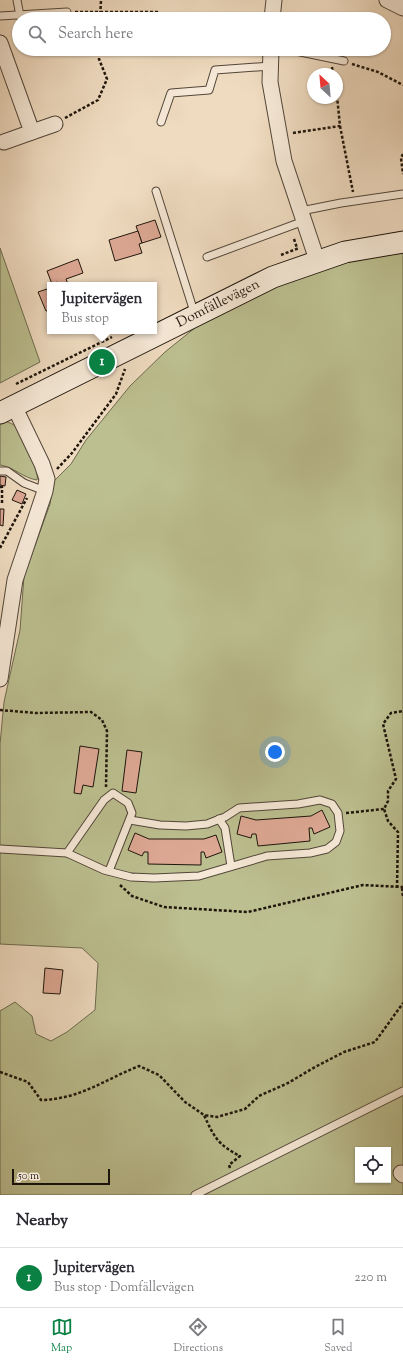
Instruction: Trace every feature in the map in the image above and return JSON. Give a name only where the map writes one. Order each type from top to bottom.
[{"type":"street","points":[[273,12],[274,0]]},
{"type":"street","points":[[387,0],[403,8]]},
{"type":"street","points":[[0,43],[32,132]]},
{"type":"street","points":[[271,56],[270,82],[284,161],[317,260]]},
{"type":"street","points":[[4,142],[55,124]]},
{"type":"street","name":"Domfällevägen","points":[[157,334],[195,317],[273,278],[317,260],[345,252],[403,242]]},
{"type":"street","name":"Domfällevägen","points":[[9,401],[156,334]]},
{"type":"street","points":[[0,680],[2,648],[16,580],[41,486],[42,464],[9,401]]},
{"type":"lane","points":[[18,0],[20,12]]},
{"type":"lane","points":[[0,16],[12,16]]},
{"type":"lane","points":[[320,56],[344,61]]},
{"type":"lane","points":[[161,122],[171,93],[209,90],[214,70],[271,66]]},
{"type":"lane","points":[[156,191],[195,317]]},
{"type":"lane","points":[[207,257],[302,216],[354,201],[403,194]]},
{"type":"lane","points":[[0,471],[7,471],[41,486]]},
{"type":"lane","points":[[67,853],[107,798],[113,793],[128,803],[132,813],[109,871]]},
{"type":"lane","points":[[0,849],[67,853],[109,871],[131,877],[154,878],[199,876],[267,856],[310,853],[327,849],[336,842],[340,831],[338,813],[332,804],[320,800],[298,804],[239,808],[207,824],[186,826],[160,825],[130,820]]},
{"type":"lane","points":[[219,819],[225,828],[231,866]]},
{"type":"lane","points":[[195,1195],[403,1091]]},
{"type":"path","points":[[100,12],[101,0]]},
{"type":"path","points":[[67,12],[157,12]]},
{"type":"path","points":[[55,124],[98,100],[107,79],[99,59],[99,56]]},
{"type":"path","points":[[344,61],[378,72],[403,85]]},
{"type":"path","points":[[338,104],[340,126],[354,201]]},
{"type":"path","points":[[280,136],[340,126]]},
{"type":"path","points":[[403,154],[401,158],[403,174]]},
{"type":"path","points":[[9,401],[117,334]]},
{"type":"path","points":[[0,548],[41,486],[64,463],[116,394],[126,368]]},
{"type":"path","points":[[0,487],[2,487],[2,503],[0,504]]},
{"type":"path","points":[[0,710],[36,713],[91,712],[102,720],[107,731],[105,777],[107,798]]},
{"type":"path","points":[[397,888],[398,832],[388,821],[384,809],[388,801],[388,791],[396,779],[382,724],[391,713],[403,711]]},
{"type":"path","points":[[338,813],[364,812],[384,809]]},
{"type":"path","points":[[109,871],[111,877],[132,896],[164,907],[248,912],[363,885],[402,888],[403,897]]},
{"type":"path","points":[[204,1116],[217,1117],[245,1109],[259,1096],[288,1083],[344,1052],[375,1042],[403,1003]]},
{"type":"path","points":[[0,1072],[28,1082],[41,1100],[59,1099],[85,1092],[112,1077],[139,1066],[160,1075],[186,1102],[204,1116],[212,1132],[223,1148],[240,1156],[229,1165],[232,1177]]},
{"type":"green space","points":[[0,248],[40,362],[0,383]]},
{"type":"green space","points":[[403,251],[403,1195],[0,1195],[0,1011],[15,1002],[32,1016],[36,1034],[51,1041],[67,1032],[95,1010],[98,963],[82,948],[0,944],[0,744],[4,702],[20,630],[24,576],[50,504],[54,481],[71,464],[86,440],[130,386],[165,352],[196,327],[269,288],[348,261]]},
{"type":"green space","points":[[5,421],[15,426],[21,433],[34,463],[37,480],[0,465],[0,423]]},
{"type":"building","points":[[155,220],[161,237],[142,243],[136,226]]},
{"type":"building","points":[[138,231],[142,243],[139,244],[142,253],[115,261],[109,240]]},
{"type":"building","points":[[78,259],[83,273],[66,279],[67,282],[51,282],[47,271]]},
{"type":"building","points":[[47,289],[47,311],[46,311],[38,292]]},
{"type":"building","points":[[0,476],[6,477],[5,486],[0,485]]},
{"type":"building","points":[[17,490],[26,494],[22,504],[12,500]]},
{"type":"building","points":[[0,509],[4,509],[3,526],[0,525]]},
{"type":"building","points":[[80,746],[99,749],[93,787],[83,785],[81,794],[74,793]]},
{"type":"building","points":[[127,750],[142,752],[136,793],[122,791]]},
{"type":"building","points":[[322,810],[330,827],[314,834],[312,828],[309,828],[310,841],[258,846],[256,834],[252,834],[251,838],[237,834],[241,816],[256,820],[311,816]]},
{"type":"building","points":[[135,833],[149,839],[204,839],[216,835],[222,852],[206,858],[204,852],[201,852],[201,865],[148,864],[148,852],[144,852],[142,856],[128,850]]},
{"type":"building","points":[[45,968],[63,970],[60,994],[43,993]]},
{"type":"place","name":"Jupitervägen","points":[[102,362]]}]
